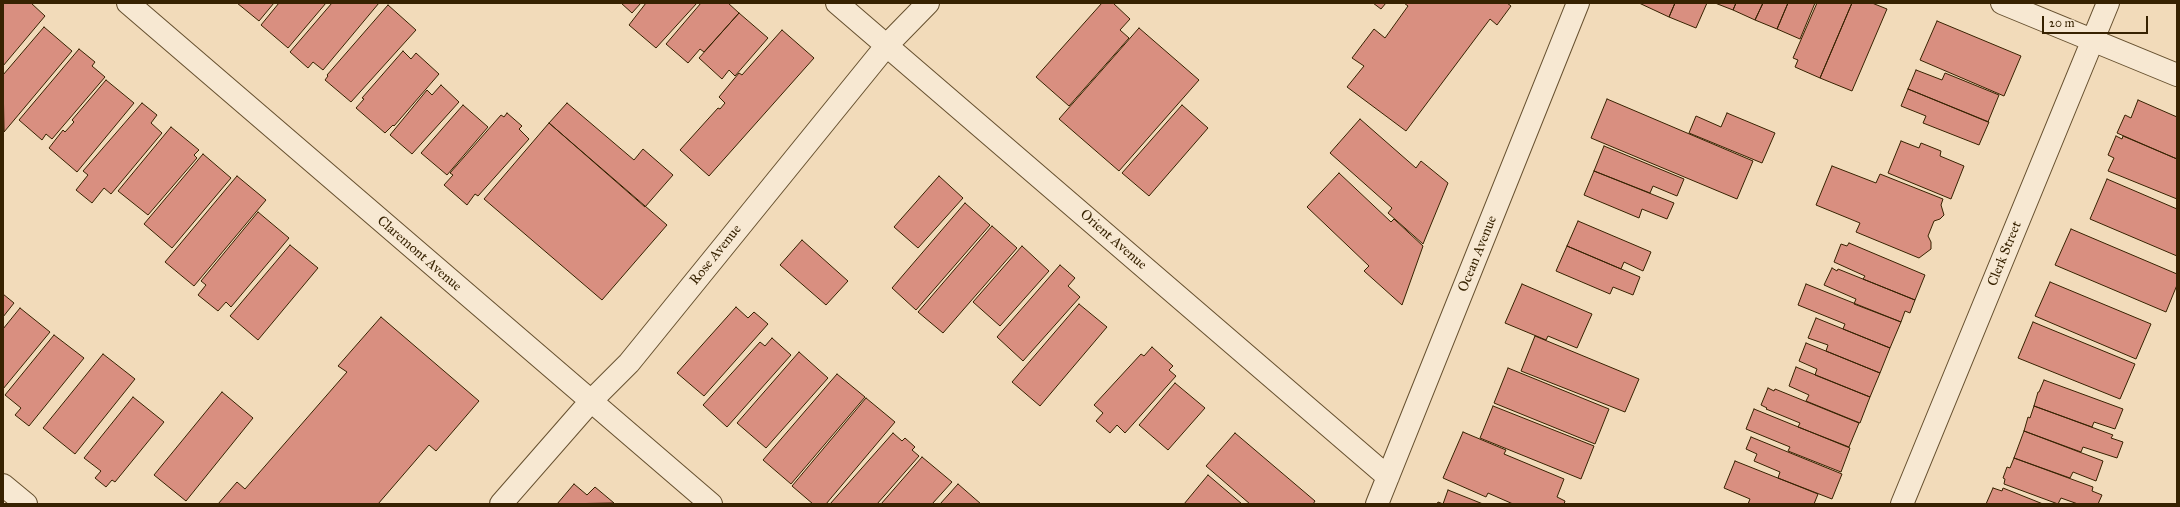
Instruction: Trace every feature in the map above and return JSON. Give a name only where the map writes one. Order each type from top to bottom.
[{"type":"street","name":"Claremont Avenue","points":[[128,3],[711,504]]},
{"type":"street","name":"Orient Avenue","points":[[837,3],[1388,477]]},
{"type":"street","name":"Rose Avenue","points":[[501,504],[591,401],[629,363],[887,45],[928,3]]},
{"type":"street","name":"Ocean Avenue","points":[[1376,504],[1578,3]]},
{"type":"street","points":[[2002,3],[2177,75]]},
{"type":"street","name":"Clerk Street","points":[[1902,504],[2108,3]]},
{"type":"street","points":[[3,485],[26,504]]},
{"type":"building","points":[[3,3],[31,3],[45,16],[3,66]]},
{"type":"building","points":[[237,3],[274,3],[259,21]]},
{"type":"building","points":[[279,3],[326,3],[288,48],[261,25]]},
{"type":"building","points":[[332,3],[379,3],[323,70],[313,62],[308,68],[290,52]]},
{"type":"building","points":[[621,3],[641,3],[632,13]]},
{"type":"building","points":[[646,3],[697,3],[656,48],[629,25]]},
{"type":"building","points":[[701,3],[728,3],[739,13],[704,52],[700,49],[688,63],[666,44]]},
{"type":"building","points":[[1102,3],[1113,3],[1130,19],[1120,30],[1129,38],[1069,106],[1036,77]]},
{"type":"building","points":[[1373,3],[1386,3],[1381,9]]},
{"type":"building","points":[[1404,3],[1507,3],[1511,6],[1497,25],[1490,19],[1406,131],[1347,87],[1364,66],[1352,58],[1374,29],[1385,38],[1408,6]]},
{"type":"building","points":[[1639,3],[1675,3],[1669,17]]},
{"type":"building","points":[[1675,3],[1707,3],[1696,28],[1669,17]]},
{"type":"building","points":[[1715,3],[1736,3],[1733,10]]},
{"type":"building","points":[[1736,3],[1763,3],[1755,20],[1733,10]]},
{"type":"building","points":[[1763,3],[1788,3],[1777,29],[1755,20]]},
{"type":"building","points":[[1788,3],[1815,3],[1800,39],[1777,29]]},
{"type":"building","points":[[1817,3],[1852,3],[1820,78],[1795,67],[1798,60],[1793,58]]},
{"type":"building","points":[[1852,3],[1872,3],[1887,9],[1852,91],[1820,78]]},
{"type":"building","points":[[388,5],[416,30],[351,102],[325,80],[328,76],[327,75]]},
{"type":"building","points":[[739,13],[768,38],[735,76],[729,70],[722,79],[699,58]]},
{"type":"building","points":[[1937,21],[2021,56],[2004,96],[1920,60]]},
{"type":"building","points":[[44,27],[72,51],[4,132],[3,75]]},
{"type":"building","points":[[1139,28],[1199,80],[1119,171],[1059,119]]},
{"type":"building","points":[[782,30],[814,58],[709,176],[680,150],[718,108],[720,109],[725,103],[719,97],[739,73],[742,75]]},
{"type":"building","points":[[79,49],[95,62],[92,66],[105,77],[52,139],[46,134],[42,140],[19,120]]},
{"type":"building","points":[[403,51],[411,59],[416,53],[439,74],[394,126],[393,125],[385,133],[356,108],[364,99],[362,98]]},
{"type":"building","points":[[1916,70],[1942,80],[1945,73],[1999,95],[1988,122],[1908,89]]},
{"type":"building","points":[[106,80],[134,103],[77,172],[49,148],[63,130],[65,132],[74,122],[72,120]]},
{"type":"building","points":[[441,85],[459,102],[412,154],[390,135],[427,90],[432,95]]},
{"type":"building","points":[[1908,89],[1989,122],[1979,145],[1923,123],[1926,116],[1901,106]]},
{"type":"building","points":[[1607,99],[1753,161],[1737,199],[1591,138]]},
{"type":"building","points":[[2138,100],[2177,117],[2177,159],[2117,133],[2125,115],[2131,118]]},
{"type":"building","points":[[142,103],[157,115],[151,123],[162,133],[111,194],[104,188],[92,203],[76,190],[88,175],[83,171]]},
{"type":"building","points":[[567,103],[634,160],[643,149],[673,175],[645,207],[549,123]]},
{"type":"building","points":[[463,105],[488,127],[447,175],[421,153]]},
{"type":"building","points":[[1182,105],[1208,128],[1149,196],[1122,173]]},
{"type":"building","points":[[507,113],[522,126],[519,129],[529,139],[478,196],[475,194],[467,205],[444,185],[453,175],[450,173],[501,115],[504,117]]},
{"type":"building","points":[[1727,113],[1775,133],[1762,163],[1689,133],[1696,116],[1721,127]]},
{"type":"building","points":[[1360,119],[1416,168],[1421,161],[1448,183],[1423,244],[1388,213],[1392,208],[1330,153]]},
{"type":"building","points":[[549,123],[667,225],[602,300],[484,199]]},
{"type":"building","points":[[171,127],[199,150],[194,155],[197,158],[148,215],[118,191]]},
{"type":"building","points":[[2116,136],[2122,139],[2123,136],[2177,159],[2177,199],[2108,171],[2114,158],[2108,155]]},
{"type":"building","points":[[1901,141],[1919,148],[1921,143],[1941,151],[1940,156],[1964,166],[1951,199],[1888,173]]},
{"type":"building","points":[[1604,146],[1684,179],[1677,196],[1653,186],[1650,193],[1594,171]]},
{"type":"building","points":[[203,154],[231,178],[172,248],[144,224]]},
{"type":"building","points":[[1832,166],[1876,183],[1880,174],[1943,199],[1941,205],[1944,215],[1940,219],[1934,221],[1928,236],[1931,242],[1931,249],[1919,258],[1856,232],[1860,223],[1816,205]]},
{"type":"building","points":[[1594,171],[1674,203],[1667,219],[1642,209],[1639,218],[1584,195]]},
{"type":"building","points":[[1339,173],[1391,222],[1394,219],[1423,246],[1402,305],[1364,271],[1369,266],[1307,207]]},
{"type":"building","points":[[237,176],[266,200],[194,286],[165,262]]},
{"type":"building","points":[[939,176],[963,198],[918,248],[894,227]]},
{"type":"building","points":[[2107,179],[2177,209],[2177,256],[2090,219]]},
{"type":"building","points":[[965,203],[990,225],[916,310],[892,288]]},
{"type":"building","points":[[258,212],[289,238],[231,307],[226,302],[218,311],[198,295],[206,285],[201,281]]},
{"type":"building","points":[[1578,221],[1651,252],[1643,271],[1624,262],[1621,269],[1567,246]]},
{"type":"building","points":[[992,226],[1017,248],[943,333],[918,312]]},
{"type":"building","points":[[2071,229],[2177,274],[2177,285],[2166,312],[2055,265]]},
{"type":"building","points":[[802,240],[848,281],[826,305],[780,265]]},
{"type":"building","points":[[1849,243],[1925,275],[1915,300],[1863,279],[1865,276],[1834,262],[1841,244],[1847,246]]},
{"type":"building","points":[[290,245],[318,268],[258,340],[230,316]]},
{"type":"building","points":[[1022,246],[1049,271],[1000,326],[973,302]]},
{"type":"building","points":[[1567,246],[1640,277],[1633,295],[1613,287],[1610,294],[1556,271]]},
{"type":"building","points":[[1060,265],[1075,278],[1068,286],[1080,297],[1023,361],[997,337]]},
{"type":"building","points":[[1832,268],[1837,271],[1838,269],[1915,300],[1910,313],[1905,311],[1901,322],[1854,304],[1856,299],[1824,285]]},
{"type":"building","points":[[2050,282],[2151,324],[2136,359],[2035,316]]},
{"type":"building","points":[[1522,284],[1592,314],[1577,348],[1548,336],[1546,340],[1505,323]]},
{"type":"building","points":[[1806,284],[1901,322],[1890,348],[1843,329],[1845,324],[1798,305]]},
{"type":"building","points":[[3,294],[14,303],[3,317]]},
{"type":"building","points":[[1079,304],[1107,327],[1040,406],[1012,382]]},
{"type":"building","points":[[736,307],[748,318],[754,312],[768,324],[704,396],[677,373]]},
{"type":"building","points":[[20,308],[50,332],[3,389],[3,329]]},
{"type":"building","points":[[381,317],[479,401],[436,451],[429,445],[378,504],[218,504],[237,482],[245,489],[347,372],[338,366]]},
{"type":"building","points":[[1816,318],[1890,348],[1880,373],[1826,351],[1828,345],[1808,338]]},
{"type":"building","points":[[2033,322],[2135,364],[2120,399],[2018,358]]},
{"type":"building","points":[[54,335],[84,358],[29,426],[15,415],[21,408],[5,395]]},
{"type":"building","points":[[1535,336],[1639,379],[1625,412],[1521,371]]},
{"type":"building","points":[[772,338],[791,355],[727,427],[703,405],[760,342],[765,346]]},
{"type":"building","points":[[1806,343],[1880,373],[1870,397],[1815,375],[1817,369],[1799,361]]},
{"type":"building","points":[[1152,347],[1173,366],[1169,370],[1176,376],[1125,433],[1117,425],[1110,433],[1096,421],[1103,413],[1094,405],[1141,354],[1144,356]]},
{"type":"building","points":[[799,352],[828,378],[766,448],[737,423]]},
{"type":"building","points":[[103,354],[135,379],[75,454],[43,428]]},
{"type":"building","points":[[1796,367],[1870,397],[1860,423],[1806,401],[1809,395],[1789,386]]},
{"type":"building","points":[[1508,368],[1609,409],[1595,444],[1494,403]]},
{"type":"building","points":[[837,374],[865,397],[791,484],[763,460]]},
{"type":"building","points":[[2044,380],[2123,409],[2115,429],[2094,422],[2092,427],[2034,406],[2038,392]]},
{"type":"building","points":[[1175,383],[1205,408],[1168,450],[1139,425]]},
{"type":"building","points":[[1768,388],[1774,391],[1775,389],[1859,423],[1849,447],[1798,427],[1800,423],[1766,409],[1767,408],[1761,405]]},
{"type":"building","points":[[222,392],[253,418],[186,501],[154,475]]},
{"type":"building","points":[[133,397],[164,422],[115,482],[112,480],[106,487],[95,478],[101,471],[84,458]]},
{"type":"building","points":[[866,398],[895,422],[826,504],[813,504],[792,486]]},
{"type":"building","points":[[1493,406],[1594,446],[1581,479],[1480,438]]},
{"type":"building","points":[[2034,406],[2113,435],[2111,438],[2123,442],[2117,458],[2083,447],[2081,452],[2024,431],[2028,417],[2030,418]]},
{"type":"building","points":[[1754,409],[1850,448],[1841,472],[1788,451],[1790,447],[1746,429]]},
{"type":"building","points":[[2024,431],[2103,461],[2096,481],[2073,472],[2070,478],[2014,458]]},
{"type":"building","points":[[1463,432],[1506,450],[1504,454],[1564,479],[1557,497],[1565,501],[1564,504],[1513,504],[1488,493],[1486,497],[1443,478]]},
{"type":"building","points":[[893,433],[902,441],[905,438],[915,447],[912,450],[919,456],[877,504],[830,504]]},
{"type":"building","points":[[1235,433],[1315,501],[1313,504],[1250,504],[1206,466]]},
{"type":"building","points":[[1751,437],[1842,474],[1832,499],[1778,478],[1780,472],[1754,461],[1757,454],[1746,449]]},
{"type":"building","points":[[922,457],[952,482],[932,504],[881,504]]},
{"type":"building","points":[[2014,458],[2093,487],[2092,491],[2102,495],[2098,504],[2078,504],[2061,498],[2058,504],[2004,484],[2005,479],[2003,478],[2007,467],[2010,468]]},
{"type":"building","points":[[1735,461],[1818,494],[1814,504],[1748,504],[1750,499],[1724,488]]},
{"type":"building","points":[[1208,475],[1242,504],[1184,504]]},
{"type":"building","points":[[574,484],[587,495],[595,487],[614,503],[557,504]]},
{"type":"building","points":[[958,484],[981,504],[940,504]]},
{"type":"building","points":[[1993,488],[2002,491],[2003,488],[2043,504],[1986,504]]},
{"type":"building","points":[[1448,490],[1483,504],[1443,504]]}]
